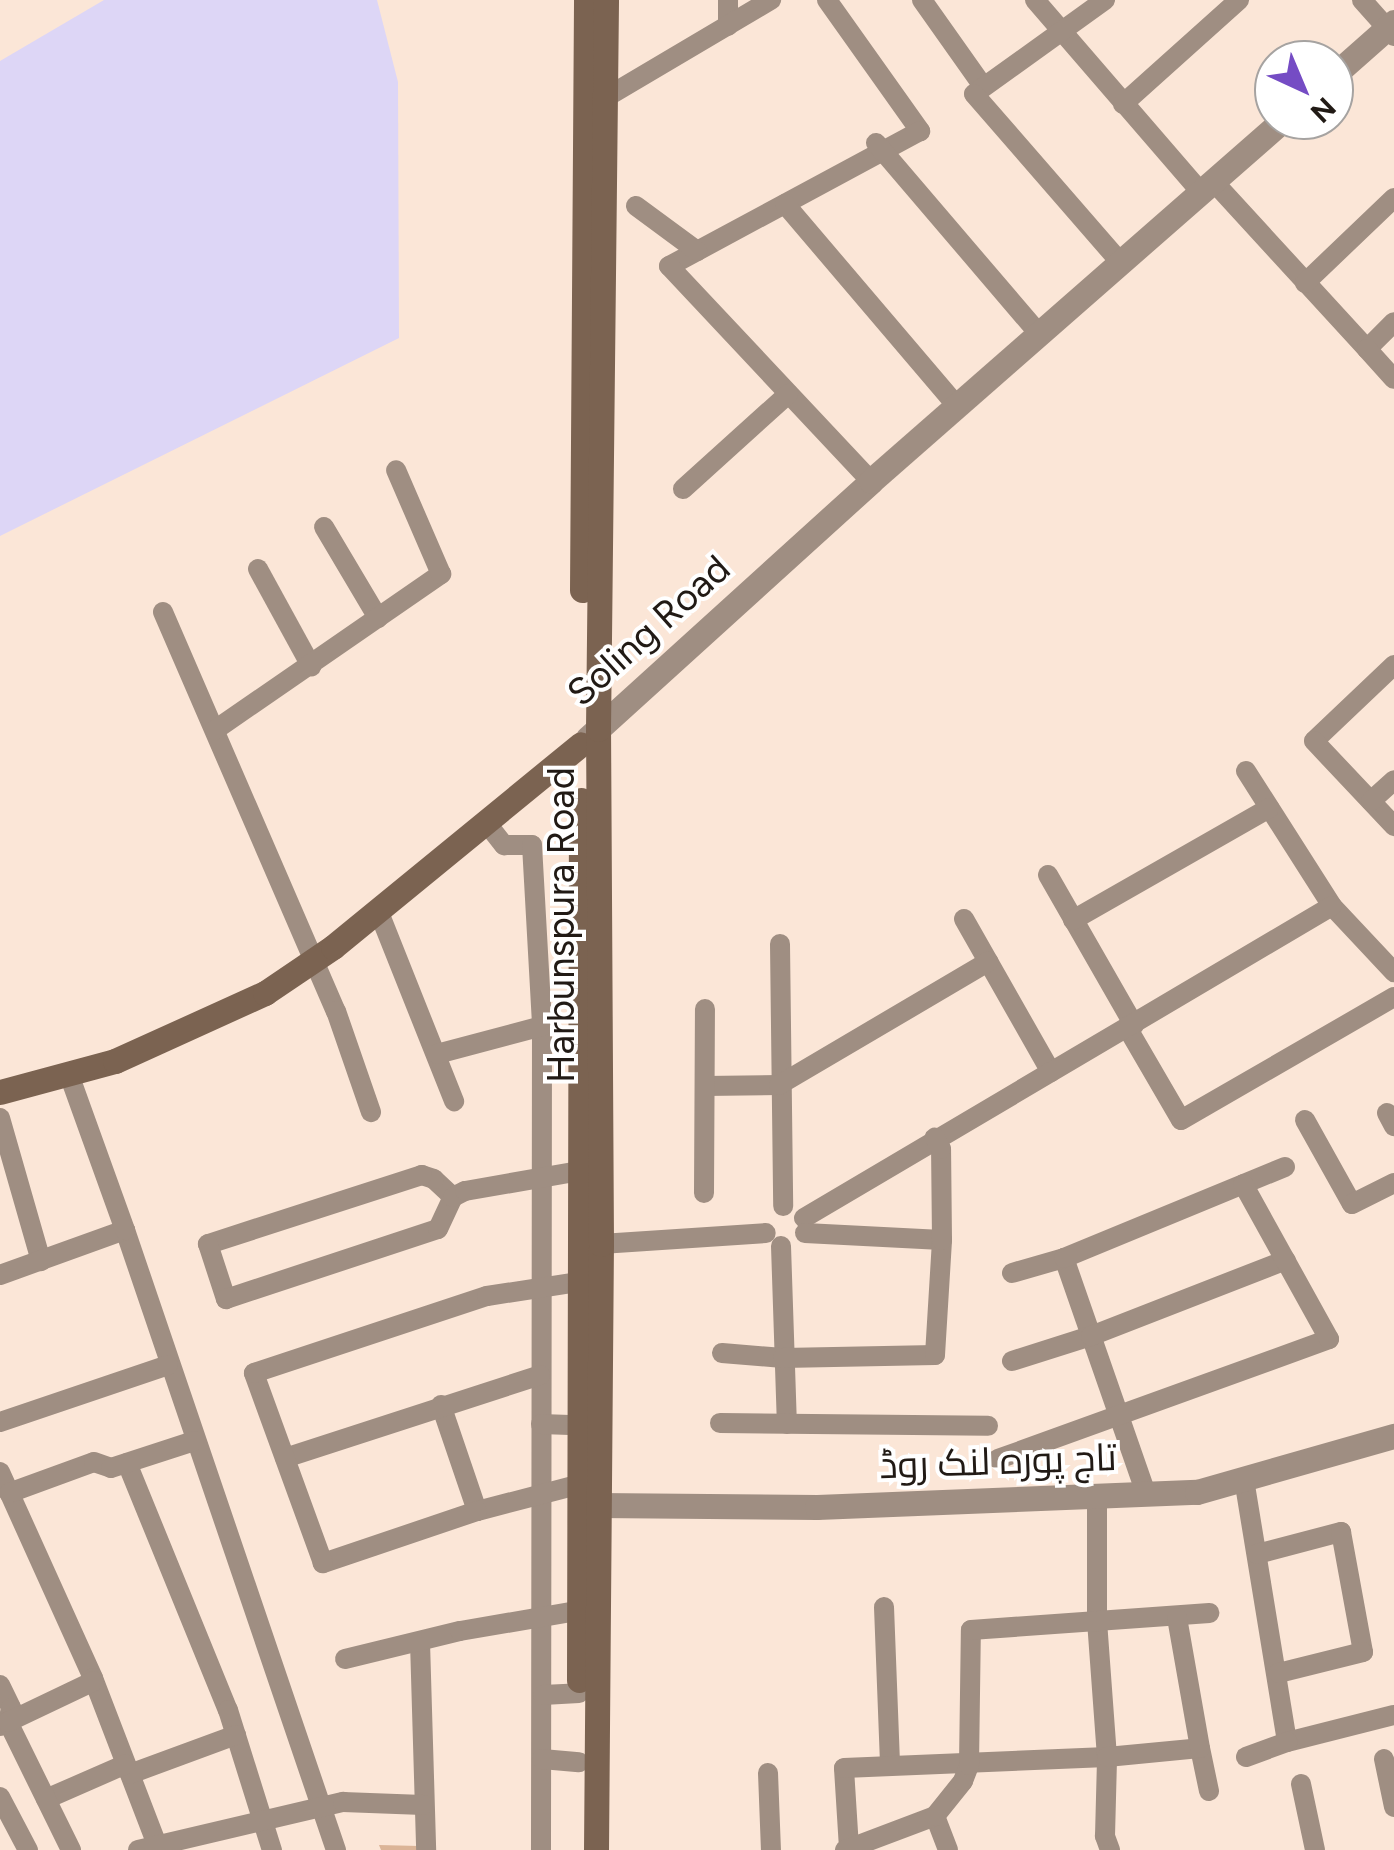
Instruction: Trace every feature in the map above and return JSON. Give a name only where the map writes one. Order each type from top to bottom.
[{"type":"main road","name":"Harbunspura Road","points":[[580,1850],[579,1694],[597,1504],[601,1244],[589,736],[586,0]]},
{"type":"main road","name":"Harbunspura Road","points":[[596,1850],[577,1425],[606,0]]},
{"type":"main road","name":"Soling Road","points":[[0,1092],[70,1077],[200,1025],[312,962],[589,736]]},
{"type":"street","points":[[728,0],[728,26]]},
{"type":"street","points":[[606,98],[771,0]]},
{"type":"street","points":[[827,0],[920,131],[880,147],[669,266],[870,482]]},
{"type":"street","points":[[922,0],[983,86]]},
{"type":"street","points":[[1035,0],[1123,104],[1305,283],[1394,379]]},
{"type":"street","points":[[1105,0],[983,86],[976,96],[1120,262]]},
{"type":"street","points":[[1123,104],[1238,0]]},
{"type":"street","points":[[1354,59],[1392,29],[1362,0]]},
{"type":"street","name":"Soling Road","points":[[589,736],[870,482],[1259,140]]},
{"type":"street","points":[[880,147],[1038,334]]},
{"type":"street","points":[[1305,283],[1394,198]]},
{"type":"street","points":[[785,204],[957,406]]},
{"type":"street","points":[[636,206],[697,251]]},
{"type":"street","points":[[1367,349],[1394,322]]},
{"type":"street","points":[[683,489],[788,394]]},
{"type":"street","points":[[215,730],[442,574],[396,470]]},
{"type":"street","points":[[324,526],[378,618]]},
{"type":"street","points":[[258,570],[311,666]]},
{"type":"street","points":[[164,612],[356,1064],[371,1112]]},
{"type":"street","points":[[1394,665],[1314,741],[1394,826]]},
{"type":"street","points":[[1246,770],[1332,906],[1394,972]]},
{"type":"street","points":[[1371,801],[1394,780]]},
{"type":"street","points":[[1074,920],[1269,808]]},
{"type":"street","points":[[485,822],[504,845],[532,845],[542,1026],[541,1850]]},
{"type":"street","points":[[1048,875],[1181,1120],[1394,997]]},
{"type":"street","points":[[601,1244],[799,1241],[804,1225],[935,1138],[1131,1027],[1332,906]]},
{"type":"street","points":[[378,910],[454,1101]]},
{"type":"street","points":[[964,919],[1051,1072]]},
{"type":"street","points":[[780,944],[783,1206],[804,1225],[942,1240]]},
{"type":"street","points":[[705,1086],[779,1085],[988,962]]},
{"type":"street","points":[[704,1193],[706,1009]]},
{"type":"street","points":[[436,1054],[542,1026]]},
{"type":"street","points":[[70,1077],[194,1441],[270,1647],[336,1850]]},
{"type":"street","points":[[0,1118],[41,1260]]},
{"type":"street","points":[[1305,1120],[1352,1204],[1394,1183]]},
{"type":"street","points":[[722,1353],[783,1358],[935,1355],[942,1240],[942,1149],[935,1138]]},
{"type":"street","points":[[1012,1273],[1064,1258],[1285,1167]]},
{"type":"street","points":[[452,1197],[539,1176],[580,1171]]},
{"type":"street","points":[[422,1175],[434,1179],[452,1197],[438,1229],[226,1299],[208,1244],[422,1175]]},
{"type":"street","points":[[998,1459],[1330,1339],[1244,1184]]},
{"type":"street","points":[[783,1206],[768,1216],[774,1240],[787,1424]]},
{"type":"street","points":[[1,1272],[125,1230]]},
{"type":"street","points":[[1064,1258],[1146,1494]]},
{"type":"street","points":[[1012,1361],[1091,1336],[1286,1260]]},
{"type":"street","points":[[577,1484],[323,1563],[254,1373],[487,1296],[579,1282]]},
{"type":"street","points":[[0,1422],[168,1365]]},
{"type":"street","points":[[285,1458],[540,1375]]},
{"type":"street","points":[[440,1405],[477,1512]]},
{"type":"street","points":[[541,1424],[577,1425]]},
{"type":"street","points":[[720,1424],[988,1426]]},
{"type":"street","name":"تاج پورہ لنک روڈ","points":[[597,1504],[817,1507],[1197,1492],[1394,1436]]},
{"type":"street","points":[[9,1493],[94,1462],[111,1468],[194,1441]]},
{"type":"street","points":[[127,1462],[236,1736],[272,1850]]},
{"type":"street","points":[[0,1472],[94,1681],[128,1769],[147,1847],[188,1844],[343,1802],[423,1804]]},
{"type":"street","points":[[1244,1479],[1279,1674],[1287,1742]]},
{"type":"street","points":[[1097,1496],[1098,1622],[1106,1757],[1104,1836],[1110,1850]]},
{"type":"street","points":[[1258,1554],[1341,1532],[1362,1652],[1279,1674]]},
{"type":"street","points":[[884,1607],[890,1765]]},
{"type":"street","points":[[345,1659],[586,1610]]},
{"type":"street","points":[[1200,1748],[969,1765],[844,1768],[847,1849],[935,1816],[964,1781],[969,1765],[971,1630],[1209,1613]]},
{"type":"street","points":[[1177,1618],[1209,1791]]},
{"type":"street","points":[[420,1642],[426,1850]]},
{"type":"street","points":[[4,1724],[94,1681]]},
{"type":"street","points":[[0,1685],[11,1708],[4,1724]]},
{"type":"street","points":[[543,1696],[579,1694]]},
{"type":"street","points":[[1246,1758],[1287,1742],[1394,1715]]},
{"type":"street","points":[[4,1724],[71,1850]]},
{"type":"street","points":[[46,1799],[236,1736]]},
{"type":"street","points":[[542,1759],[579,1762]]},
{"type":"street","points":[[1384,1759],[1392,1781],[1394,1807]]},
{"type":"street","points":[[768,1774],[771,1850]]},
{"type":"street","points":[[1301,1784],[1315,1850]]},
{"type":"street","points":[[0,1796],[28,1850]]},
{"type":"street","points":[[935,1816],[948,1850]]},
{"type":"shaded area","points":[[104,0],[377,0],[398,82],[399,338],[0,536],[0,61]]},
{"type":"building","points":[[379,1845],[419,1846],[419,1850],[381,1850]]}]
